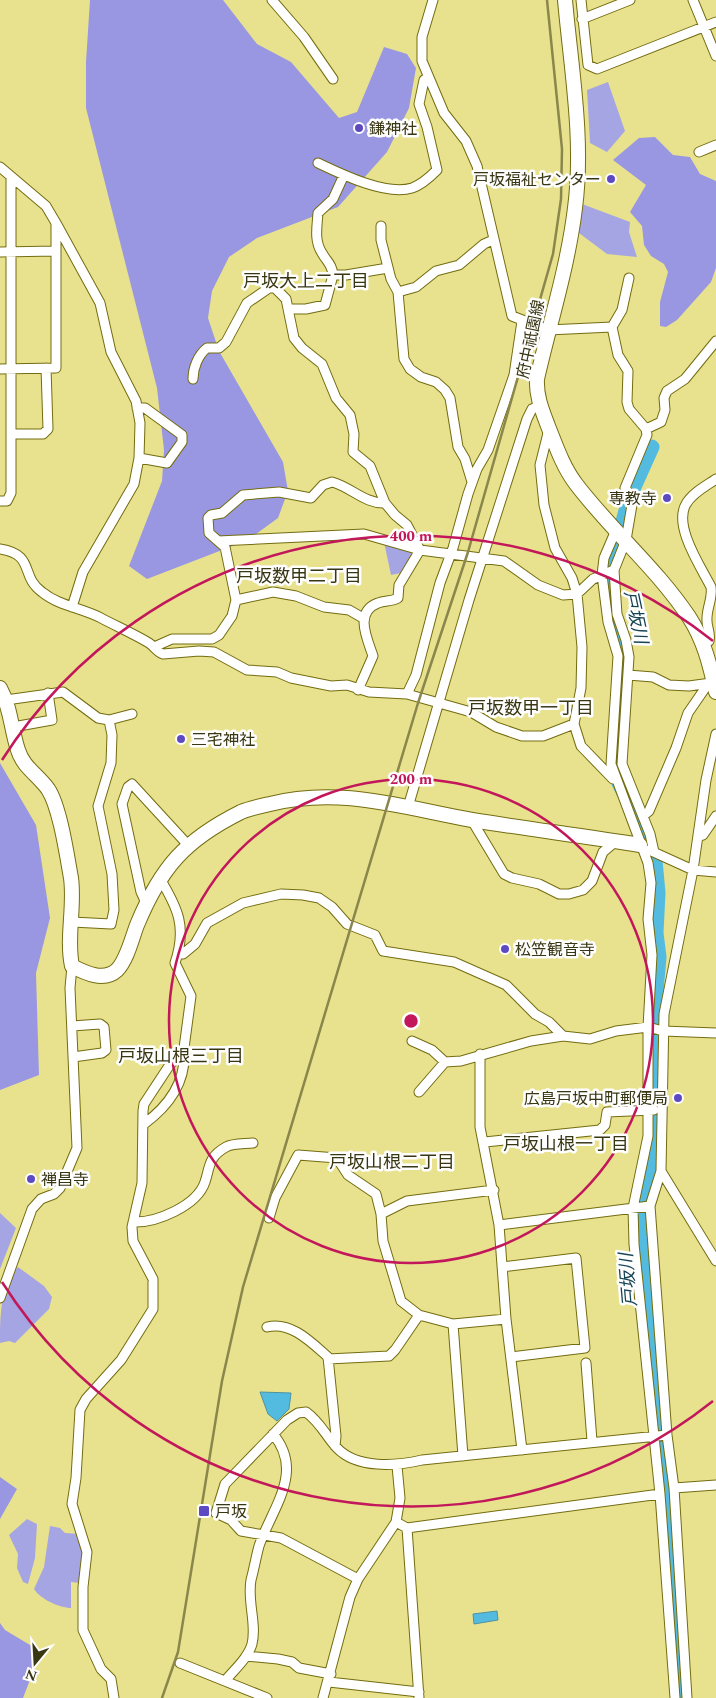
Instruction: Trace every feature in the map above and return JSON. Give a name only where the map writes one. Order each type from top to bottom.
[{"type":"street","points":[[272,0],[304,37],[333,78]]},
{"type":"street","points":[[433,0],[422,37],[422,61],[444,113],[466,141],[477,166],[512,316],[548,330],[612,327]]},
{"type":"street","name":"府中祇園線","points":[[565,0],[578,144],[578,175],[575,208],[563,273],[548,330],[536,390],[540,406],[562,462],[575,483],[689,617],[703,644],[714,683]]},
{"type":"street","points":[[580,0],[588,65],[597,70],[716,22]]},
{"type":"street","points":[[582,19],[630,0]]},
{"type":"street","points":[[694,0],[716,56]]},
{"type":"street","points":[[318,163],[362,183],[389,188],[411,188],[429,178],[437,170],[427,127],[418,104],[424,80],[428,77]]},
{"type":"street","points":[[699,152],[716,145]]},
{"type":"street","points":[[0,167],[46,206],[56,222],[100,303],[111,352],[127,382],[137,408],[140,423],[139,458],[134,484],[83,572],[72,607]]},
{"type":"street","points":[[288,308],[306,310],[325,305],[333,274],[330,263],[322,254],[316,239],[318,213],[334,199],[344,176]]},
{"type":"street","points":[[0,501],[6,501],[11,494],[11,177]]},
{"type":"street","points":[[0,369],[56,368],[56,222]]},
{"type":"street","points":[[381,226],[381,240],[388,268],[398,292],[404,359],[410,369],[421,377],[436,382],[445,390],[450,398],[458,447],[465,458],[472,482]]},
{"type":"street","points":[[398,292],[416,286],[436,271],[459,265],[484,244],[493,240]]},
{"type":"street","points":[[0,252],[56,251]]},
{"type":"street","points":[[333,274],[346,275],[388,268]]},
{"type":"street","points":[[629,278],[622,310],[612,327],[618,355],[628,371],[627,402],[629,410],[646,429],[644,444],[636,458],[625,488],[633,499],[621,535],[614,570],[617,614],[629,648],[622,764],[643,816],[654,852]]},
{"type":"street","points":[[193,379],[193,370],[203,351],[207,348],[219,348],[226,342],[247,303],[269,288],[275,288],[286,300],[294,338],[302,348],[322,364],[336,398],[350,415],[354,434],[353,452],[370,466],[384,503],[407,525],[420,550]]},
{"type":"street","points":[[407,694],[416,675],[449,554],[472,482],[488,450],[514,375],[522,321]]},
{"type":"street","points":[[646,429],[661,422],[665,410],[664,398],[667,391],[685,379],[716,341]]},
{"type":"street","points":[[11,434],[43,434],[48,429],[46,368]]},
{"type":"street","points":[[408,807],[469,600],[527,419],[532,409],[540,406]]},
{"type":"street","points":[[137,408],[145,408],[182,435],[182,442],[167,463],[139,458]]},
{"type":"street","points":[[549,429],[540,465],[544,505],[555,548],[572,578],[577,594],[582,647],[581,688],[574,724],[581,746],[615,781]]},
{"type":"street","points":[[703,644],[710,641],[711,638],[707,622],[707,610],[712,594],[711,587],[690,545],[684,529],[683,513],[692,497],[716,479]]},
{"type":"street","points":[[154,647],[172,639],[212,639],[219,635],[232,616],[236,600],[225,547],[209,533],[208,518],[211,515],[222,513],[243,495],[280,492],[311,498],[323,485],[332,482],[376,504],[384,503]]},
{"type":"street","points":[[218,541],[364,534],[420,550],[504,562],[538,585],[563,595],[577,594],[593,579],[614,570]]},
{"type":"street","points":[[621,535],[604,558],[602,575],[608,622],[618,656],[611,764],[615,781],[648,863],[651,883],[648,919],[652,955],[655,1029],[655,1110],[661,1171],[716,1261]]},
{"type":"street","points":[[0,549],[13,551],[22,557],[32,581],[40,591],[52,599],[99,617],[154,647],[163,654],[199,651],[214,652],[247,670],[277,672],[291,678],[331,686],[346,685],[358,690],[407,694],[471,712],[496,727],[522,736],[543,736],[574,724]]},
{"type":"street","points":[[358,690],[373,656],[364,630],[363,618],[370,607],[380,602],[392,601],[398,598],[399,585],[420,550]]},
{"type":"street","points":[[236,600],[273,592],[296,596],[324,607],[349,610],[363,618]]},
{"type":"street","points":[[628,675],[652,677],[669,685],[689,686],[714,683]]},
{"type":"street","points":[[643,816],[649,811],[657,793],[688,713],[714,683]]},
{"type":"street","points":[[0,1298],[32,1209],[41,1199],[54,1194],[60,1188],[74,1160],[77,1135],[72,1026],[71,879],[56,806],[48,789],[22,760],[3,694],[63,692],[98,718],[109,720],[132,714]]},
{"type":"street","points":[[13,727],[52,720],[48,693]]},
{"type":"street","points":[[72,922],[111,924],[114,910],[112,874],[98,806],[111,763],[112,735],[109,720]]},
{"type":"street","points":[[675,1698],[660,1494],[634,1244],[641,1207],[648,1136],[655,1110],[655,1029],[664,1014],[694,870],[716,734]]},
{"type":"street","points":[[146,903],[141,892],[122,804],[128,787],[132,784],[188,845]]},
{"type":"street","points":[[72,966],[97,976],[116,971],[159,877],[188,845],[217,825],[244,811],[283,801],[358,797],[470,819],[640,845],[694,870],[716,872]]},
{"type":"street","points":[[698,836],[703,835],[716,816]]},
{"type":"street","points":[[470,819],[504,874],[512,878],[539,884],[559,894],[569,894],[583,890],[597,871],[603,852],[616,841]]},
{"type":"street","points":[[144,1124],[156,1115],[173,1096],[181,1080],[185,1060],[184,1048],[191,996],[175,963],[182,943],[176,905],[159,877]]},
{"type":"street","points":[[178,952],[183,954],[188,951],[195,944],[207,924],[243,903],[281,894],[312,896],[332,907],[347,924],[375,935],[383,951],[454,962],[506,985],[536,1014],[549,1022],[564,1036]]},
{"type":"street","points":[[72,1026],[100,1024],[104,1027],[106,1050],[102,1053],[73,1056]]},
{"type":"street","points":[[419,1092],[445,1062],[461,1060],[531,1041],[564,1036],[590,1039],[616,1031],[655,1029],[716,1033]]},
{"type":"street","points":[[412,1041],[432,1050],[445,1062]]},
{"type":"street","points":[[114,1698],[111,1679],[101,1669],[83,1630],[83,1587],[87,1552],[72,1504],[76,1478],[80,1410],[86,1398],[121,1360],[153,1309],[153,1279],[133,1241],[133,1222],[142,1183],[144,1104],[169,1066],[184,1048]]},
{"type":"street","points":[[480,1054],[480,1127],[485,1142],[485,1159],[494,1190],[500,1225],[506,1319],[522,1450]]},
{"type":"street","points":[[485,1142],[600,1130],[605,1125],[607,1112],[655,1110]]},
{"type":"street","points":[[133,1222],[142,1222],[172,1213],[185,1206],[202,1189],[206,1181],[206,1170],[216,1155],[232,1144],[253,1143]]},
{"type":"street","points":[[270,1218],[275,1198],[298,1155],[331,1156],[340,1160],[348,1175],[376,1194],[381,1214],[383,1241],[401,1301],[419,1315],[453,1324],[506,1319]]},
{"type":"street","points":[[661,1171],[641,1207],[674,1488],[688,1698]]},
{"type":"street","points":[[381,1214],[407,1201],[494,1190]]},
{"type":"street","points":[[500,1225],[641,1207]]},
{"type":"street","points":[[502,1267],[576,1258],[585,1348],[511,1357]]},
{"type":"street","points":[[328,1360],[389,1356],[419,1315]]},
{"type":"street","points":[[453,1324],[463,1456]]},
{"type":"street","points":[[267,1327],[276,1325],[285,1327],[305,1337],[328,1357],[336,1436],[335,1446]]},
{"type":"street","points":[[586,1363],[592,1442]]},
{"type":"street","points":[[358,1579],[281,1538],[241,1531],[231,1520],[216,1513],[225,1484],[273,1434],[298,1413],[306,1412],[318,1421],[335,1446],[346,1456],[397,1466],[463,1456],[667,1435]]},
{"type":"street","points":[[225,1681],[246,1656],[252,1645],[251,1582],[264,1535],[285,1486],[288,1473],[284,1446],[273,1434]]},
{"type":"street","points":[[324,1698],[343,1618],[358,1579],[396,1522],[400,1498],[397,1466]]},
{"type":"street","points":[[674,1488],[716,1485]]},
{"type":"street","points":[[396,1522],[407,1528],[660,1494]]},
{"type":"street","points":[[246,1656],[292,1662],[299,1668],[330,1678],[419,1695],[407,1528]]},
{"type":"street","points":[[180,1662],[267,1698]]},
{"type":"shaded area","points":[[90,0],[223,0],[257,44],[291,62],[339,118],[357,112],[384,47],[407,54],[416,68],[409,108],[387,152],[338,207],[257,238],[229,257],[212,291],[208,318],[219,351],[283,462],[288,491],[278,518],[248,540],[147,579],[129,566],[162,481],[164,450],[157,388],[86,108],[86,62]]},
{"type":"shaded area","points":[[608,82],[625,131],[607,152],[590,143],[587,90]]},
{"type":"shaded area","points":[[655,137],[673,155],[690,157],[700,174],[716,181],[716,268],[711,282],[677,320],[666,327],[660,326],[660,302],[668,272],[664,264],[651,256],[644,245],[642,226],[630,212],[646,185],[613,160],[639,138]]},
{"type":"shaded area","points":[[582,204],[630,222],[629,232],[637,257],[607,254],[579,233]]},
{"type":"shaded area","points":[[384,542],[413,550],[414,554],[401,573],[391,575]]},
{"type":"shaded area","points":[[0,763],[36,825],[50,918],[36,973],[39,1075],[0,1090]]},
{"type":"shaded area","points":[[0,1213],[16,1228],[0,1269]]},
{"type":"shaded area","points":[[18,1267],[44,1286],[52,1297],[49,1309],[15,1343],[9,1341],[0,1343],[4,1293]]},
{"type":"shaded area","points":[[260,1392],[291,1393],[289,1409],[277,1421],[268,1414]]},
{"type":"shaded area","points":[[0,1477],[17,1489],[0,1519]]},
{"type":"shaded area","points":[[27,1519],[37,1524],[35,1558],[28,1584],[23,1582],[17,1568],[18,1554],[9,1535]]},
{"type":"shaded area","points":[[50,1526],[60,1528],[65,1533],[80,1534],[83,1556],[79,1583],[71,1582],[71,1608],[51,1602],[34,1589],[44,1567]]},
{"type":"shaded area","points":[[497,1611],[498,1620],[474,1624],[473,1614]]},
{"type":"shaded area","points":[[0,1623],[5,1630],[35,1648],[35,1667],[23,1698],[0,1698]]},
{"type":"waterway","name":"戸坂川","points":[[622,525],[630,496],[652,447]]},
{"type":"waterway","name":"戸坂川","points":[[616,547],[610,574],[611,599],[614,621],[625,655],[615,759],[619,783],[647,838]]},
{"type":"waterway","name":"戸坂川","points":[[655,860],[658,893],[656,933],[659,957],[652,1038],[655,1143],[646,1179],[641,1217],[676,1599],[681,1698]]},
{"type":"railway","points":[[162,1698],[178,1652],[222,1381],[243,1287],[418,703],[468,552],[553,254],[561,199],[562,149],[547,0]]},
{"type":"place","name":"鎌神社","points":[[359,128]]},
{"type":"place","name":"戸坂福祉センター","points":[[611,179]]},
{"type":"place","name":"専教寺","points":[[667,498]]},
{"type":"place","name":"三宅神社","points":[[181,739]]},
{"type":"place","name":"松笠観音寺","points":[[505,949]]},
{"type":"place","name":"広島戸坂中町郵便局","points":[[678,1098]]},
{"type":"place","name":"禅昌寺","points":[[31,1179]]},
{"type":"place","name":"戸坂","points":[[204,1511]]},
{"type":"district","name":"戸坂大上二丁目","points":[[306,281]]},
{"type":"district","name":"戸坂数甲二丁目","points":[[299,576]]},
{"type":"district","name":"戸坂数甲一丁目","points":[[531,708]]},
{"type":"district","name":"戸坂山根三丁目","points":[[181,1056]]},
{"type":"district","name":"戸坂山根一丁目","points":[[566,1144]]},
{"type":"district","name":"戸坂山根二丁目","points":[[392,1162]]}]
